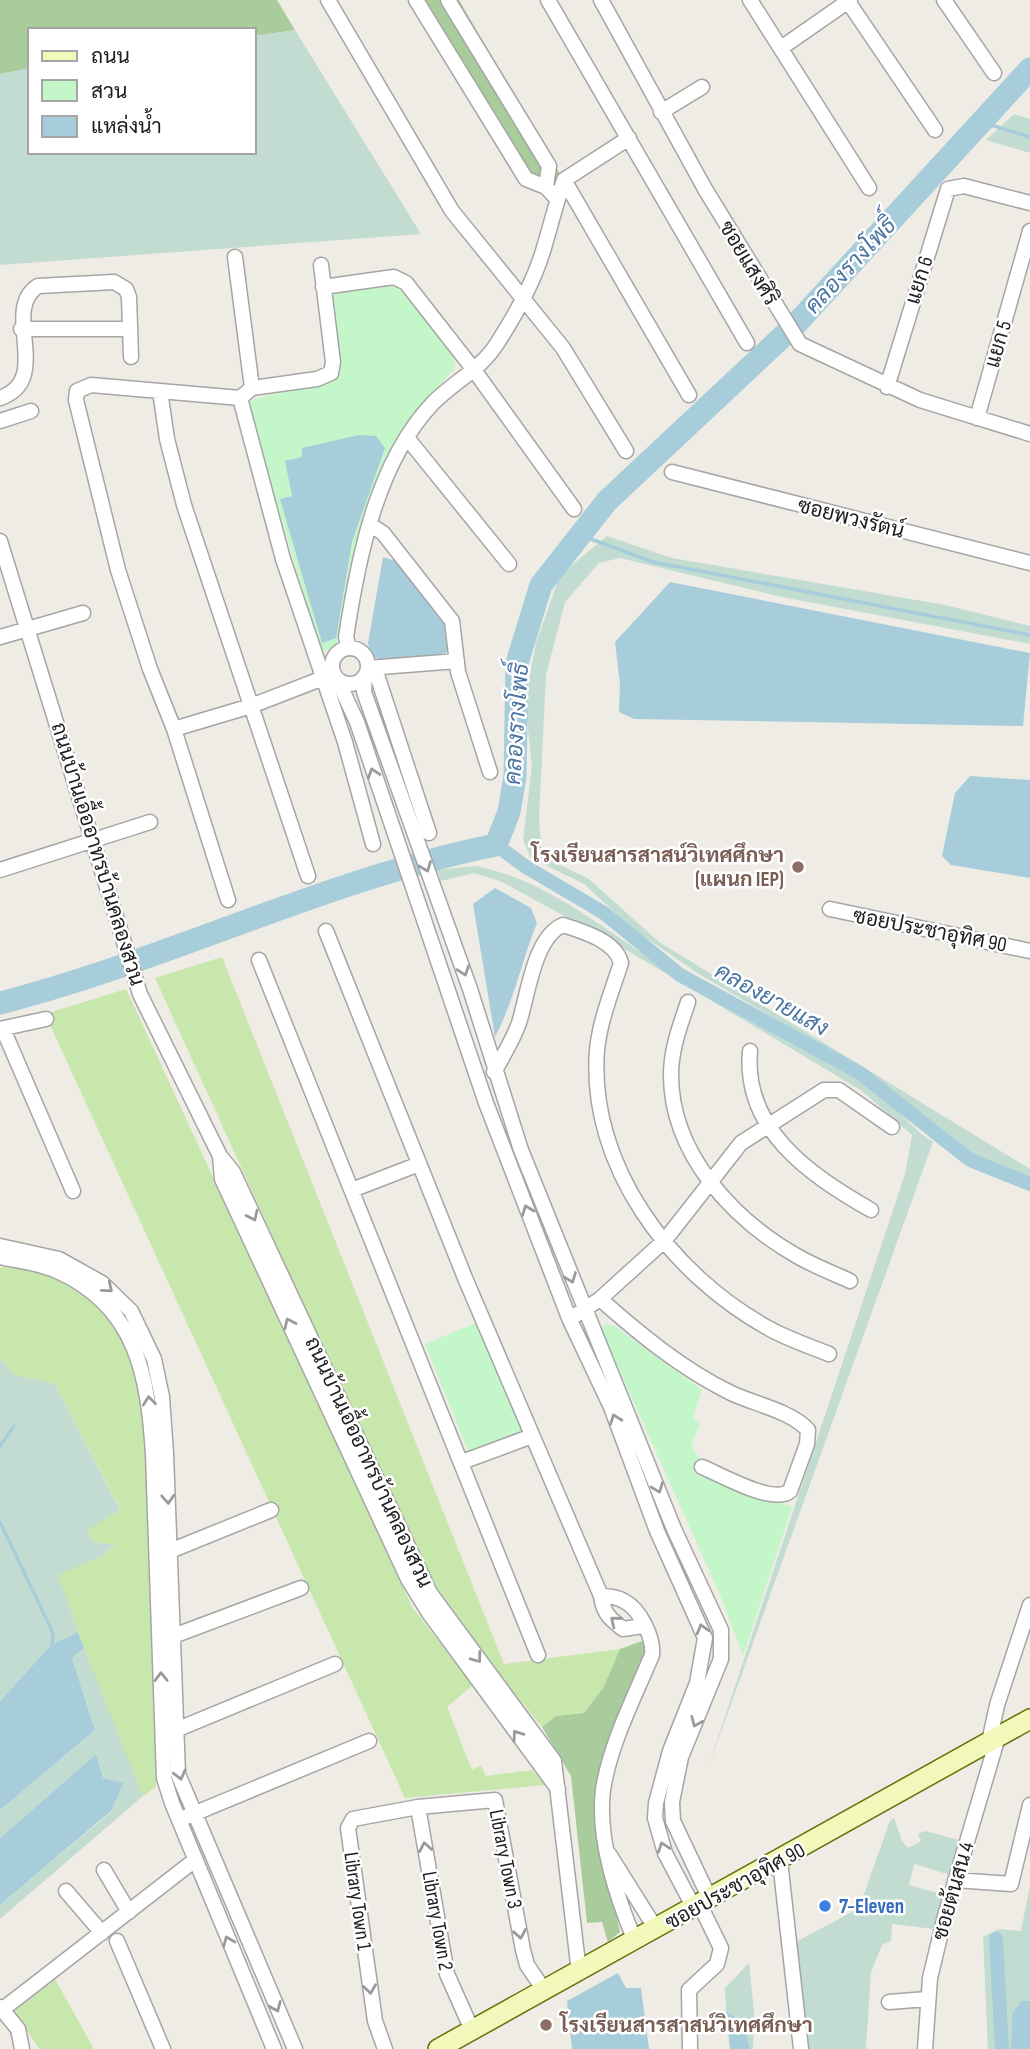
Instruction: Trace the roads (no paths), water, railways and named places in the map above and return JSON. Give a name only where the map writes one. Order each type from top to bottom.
[{"type":"street","points":[[328,0],[452,211],[524,298],[577,370],[626,451]]},
{"type":"street","points":[[416,0],[526,178],[546,187],[557,199]]},
{"type":"street","points":[[448,0],[549,166],[546,187]]},
{"type":"street","points":[[548,0],[747,343]]},
{"type":"street","name":"ซอยแสงศิริ","points":[[601,0],[662,112],[785,323],[800,344],[887,387],[1030,434]]},
{"type":"street","points":[[750,0],[869,188]]},
{"type":"street","points":[[781,48],[848,0],[935,130]]},
{"type":"street","points":[[944,0],[994,73]]},
{"type":"street","points":[[662,112],[702,87]]},
{"type":"street","points":[[429,833],[364,655],[349,648],[346,637],[371,525],[389,474],[408,439],[432,405],[474,370],[497,345],[524,298],[543,251],[564,180],[629,138]]},
{"type":"street","points":[[564,180],[690,395]]},
{"type":"street","name":"แยก 6","points":[[887,387],[945,196],[954,186],[964,186],[1030,203]]},
{"type":"street","name":"แยก 5","points":[[977,418],[1030,231]]},
{"type":"street","points":[[235,257],[252,388]]},
{"type":"street","points":[[228,900],[174,729],[150,669],[118,570],[76,400],[77,391],[90,385],[240,398],[252,388],[317,379],[331,373],[333,362],[321,265]]},
{"type":"street","points":[[323,287],[352,281],[400,279],[412,290],[474,370],[574,509]]},
{"type":"street","points":[[0,398],[14,393],[21,384],[24,358],[20,308],[28,291],[38,286],[114,282],[126,289],[129,297],[131,357]]},
{"type":"street","points":[[22,329],[130,329]]},
{"type":"street","points":[[160,391],[167,439],[184,505],[308,876]]},
{"type":"street","points":[[240,398],[283,559],[331,677],[357,722],[394,838],[486,1103],[569,1318],[611,1407],[678,1578],[700,1622],[705,1648],[697,1684],[661,1781],[655,1818],[667,1857],[701,1904]]},
{"type":"street","points":[[0,421],[31,411]]},
{"type":"street","points":[[408,439],[509,564]]},
{"type":"street","name":"ซอยพวงรัตน์","points":[[672,472],[1030,563]]},
{"type":"street","points":[[371,525],[383,533],[446,612],[454,627],[457,661],[490,772]]},
{"type":"street","name":"ถนนบ้านเอื้ออาทรบ้านคลองสวน","points":[[0,541],[140,994],[220,1156],[222,1179],[316,1365],[429,1613],[558,1789],[579,1972]]},
{"type":"street","points":[[0,637],[83,613]]},
{"type":"street","points":[[349,648],[335,655],[331,677],[373,844]]},
{"type":"street","points":[[174,729],[251,706],[331,677],[352,684],[369,671],[457,661]]},
{"type":"street","points":[[369,671],[364,692],[410,828],[441,907],[494,1072],[584,1311],[694,1571],[716,1616],[723,1644],[714,1679],[681,1758],[672,1802],[673,1821],[701,1904],[721,1948],[717,1964],[688,1990],[690,2049]]},
{"type":"street","points":[[0,870],[150,822]]},
{"type":"street","name":"ซอยประชาอุทิศ 90","points":[[830,909],[1030,951]]},
{"type":"street","points":[[494,1072],[513,1040],[535,964],[554,929],[563,925],[577,929],[610,946],[619,954],[621,963],[604,1016],[597,1049],[598,1100],[608,1144],[623,1181],[644,1215],[665,1240],[731,1304],[771,1329],[829,1354]]},
{"type":"street","points":[[326,931],[419,1164],[601,1596],[607,1617],[624,1629],[643,1626]]},
{"type":"street","points":[[259,960],[463,1462],[538,1655]]},
{"type":"street","points":[[688,1002],[675,1039],[671,1076],[684,1138],[691,1157],[709,1181],[746,1219],[796,1256],[850,1281]]},
{"type":"street","points":[[46,1019],[2,1029],[73,1191]]},
{"type":"street","points":[[750,1051],[748,1077],[755,1102],[767,1125],[810,1170],[834,1189],[870,1210]]},
{"type":"street","points":[[569,1318],[600,1299],[665,1240],[741,1143],[767,1125],[832,1088],[892,1127]]},
{"type":"street","points":[[352,1190],[419,1164]]},
{"type":"street","points":[[0,1246],[88,1273],[123,1301],[138,1323],[154,1359],[162,1397],[170,1733],[178,1774],[295,2049]]},
{"type":"street","points":[[0,1257],[58,1265]]},
{"type":"street","points":[[600,1299],[677,1361],[730,1392],[795,1421],[808,1430],[807,1444],[790,1491],[784,1496],[771,1496],[702,1467]]},
{"type":"street","points":[[463,1462],[532,1436]]},
{"type":"street","points":[[165,1553],[271,1510]]},
{"type":"street","points":[[678,1578],[694,1571]]},
{"type":"street","points":[[167,1638],[301,1588]]},
{"type":"street","points":[[601,1596],[625,1601],[654,1643],[652,1655],[610,1762],[603,1791],[603,1817],[610,1876],[635,1941]]},
{"type":"street","name":"ซอยต้นสน 4","points":[[925,2049],[927,1999],[955,1880],[993,1739],[997,1705],[1030,1605]]},
{"type":"street","points":[[170,1733],[335,1664]]},
{"type":"street","name":"ซอยประชาอุทิศ 90","points":[[438,2049],[780,1861],[1030,1719]]},
{"type":"street","points":[[170,1733],[164,1778],[242,1976],[274,2049]]},
{"type":"street","points":[[179,1820],[369,1741]]},
{"type":"street","name":"Library Town 3","points":[[418,1807],[492,1798],[497,1802],[523,1950],[527,1965],[544,1990]]},
{"type":"street","points":[[955,1880],[1011,1884],[1030,1805]]},
{"type":"street","name":"Library Town 2","points":[[418,1807],[447,1974],[471,2030]]},
{"type":"street","name":"Library Town 1","points":[[385,2049],[375,2021],[348,1828],[353,1819],[418,1807]]},
{"type":"street","points":[[609,1854],[622,1870],[656,1929]]},
{"type":"street","points":[[22,2049],[18,2029],[2,2008],[195,1860]]},
{"type":"street","points":[[780,1861],[801,2049]]},
{"type":"street","points":[[104,1870],[129,1912]]},
{"type":"street","points":[[66,1891],[102,1933]]},
{"type":"street","points":[[117,1941],[163,2049]]},
{"type":"street","points":[[242,1976],[260,1970]]},
{"type":"street","points":[[889,2001],[927,1999]]},
{"type":"water","points":[[359,435],[376,436],[385,448],[352,542],[336,638],[322,643],[280,499],[292,496],[285,461],[302,457],[302,448]]},
{"type":"water","points":[[383,557],[396,561],[445,624],[451,642],[445,655],[380,659],[371,656],[368,643]]},
{"type":"water","points":[[670,582],[1030,653],[1023,726],[634,719],[619,712],[620,685],[615,642]]},
{"type":"water","points":[[970,776],[1030,780],[1030,878],[951,865],[942,856],[955,793]]},
{"type":"water","points":[[495,888],[531,908],[537,923],[495,1037],[473,904]]},
{"type":"water","points":[[78,1632],[84,1648],[72,1658],[95,1730],[0,1810],[0,1701],[51,1645]]},
{"type":"water","points":[[96,1754],[103,1778],[124,1783],[111,1811],[0,1905],[0,1838]]},
{"type":"water","points":[[618,1973],[626,1988],[641,1988],[649,2049],[572,2049],[567,2001]]},
{"type":"water","points":[[1021,2001],[1030,2001],[1030,2049],[1011,2049],[1012,2014]]},
{"type":"water","points":[[726,2011],[744,2023],[750,2049],[730,2049]]},
{"type":"waterway","name":"คลองรางโพธิ์","points":[[0,1003],[124,965],[370,878],[496,845],[509,812],[515,776],[517,663],[541,585],[607,501],[797,323],[1030,69]]},
{"type":"waterway","points":[[981,122],[1030,137]]},
{"type":"waterway","points":[[580,535],[653,562],[1030,635]]},
{"type":"waterway","name":"คลองยายแสง","points":[[496,845],[526,867],[604,913],[680,975],[860,1073],[970,1160],[1030,1184]]},
{"type":"waterway","points":[[0,1446],[14,1426]]},
{"type":"waterway","points":[[0,1522],[53,1633],[52,1647]]},
{"type":"waterway","points":[[996,1939],[1002,2049]]},
{"type":"place","name":"โรงเรียนสารสาสน์วิเทศศึกษา (แผนก IEP)","points":[[798,867]]},
{"type":"place","name":"7-Eleven","points":[[825,1906]]},
{"type":"place","name":"โรงเรียนสารสาสน์วิเทศศึกษา","points":[[546,2025]]}]
